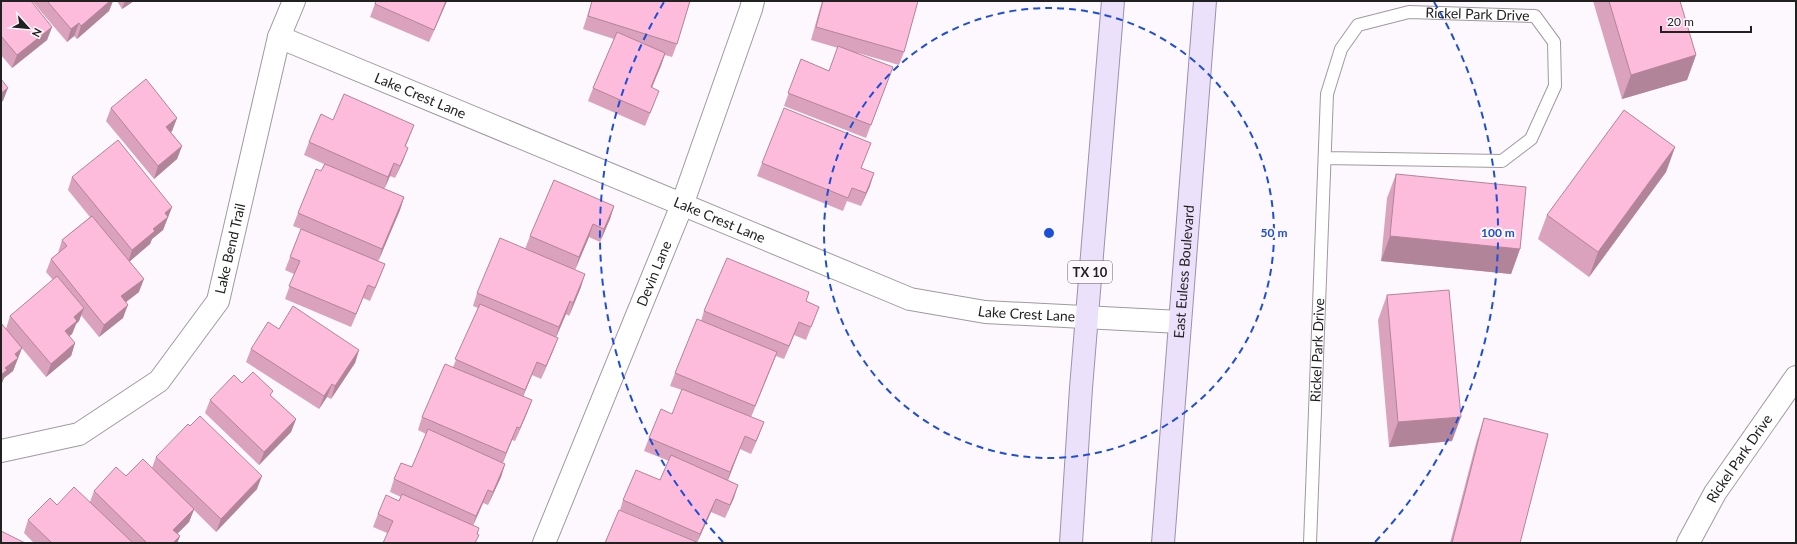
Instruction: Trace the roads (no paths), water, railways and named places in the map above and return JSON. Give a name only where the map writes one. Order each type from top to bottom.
[{"type":"main road","name":"TX 10","points":[[1071,543],[1086,318],[1113,1]]},
{"type":"main road","name":"East Euless Boulevard","points":[[1163,543],[1205,1]]},
{"type":"street","name":"Lake Bend Trail","points":[[1,452],[79,434],[159,381],[218,300],[278,38],[294,1]]},
{"type":"street","name":"Devin Lane","points":[[544,543],[682,205],[753,1]]},
{"type":"street","name":"Lake Crest Lane","points":[[278,38],[910,299],[985,312],[1180,322]]},
{"type":"street","name":"Rickel Park Drive","points":[[1688,543],[1715,493],[1796,377]]},
{"type":"lane","name":"Rickel Park Drive","points":[[1310,543],[1327,94],[1342,49],[1358,25],[1408,12],[1535,16],[1554,42],[1555,86],[1531,139],[1502,160],[1325,158]]}]
